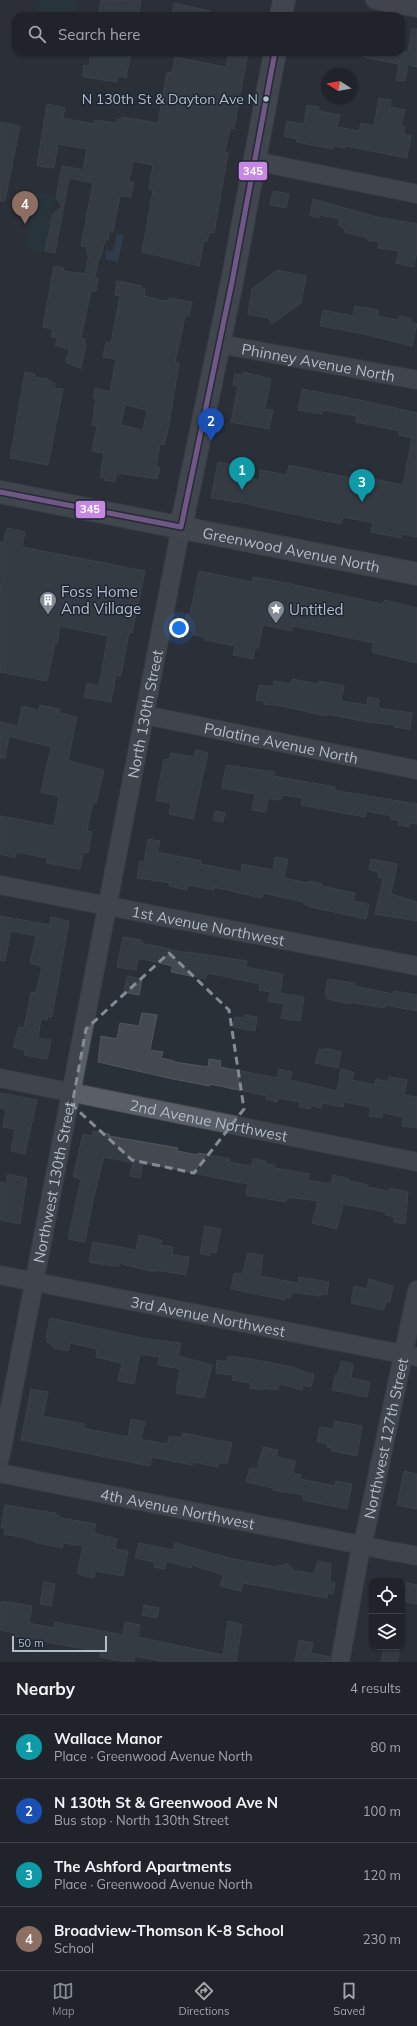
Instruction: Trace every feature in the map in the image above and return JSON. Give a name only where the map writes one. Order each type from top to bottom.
[{"type":"main road","points":[[282,12],[284,0]]},
{"type":"main road","name":"North 130th Street","points":[[181,527],[220,344],[274,56]]},
{"type":"main road","name":"Greenwood Avenue North","points":[[0,492],[417,574]]},
{"type":"street","points":[[375,0],[417,8]]},
{"type":"street","points":[[255,161],[417,194]]},
{"type":"street","name":"Phinney Avenue North","points":[[220,344],[417,380]]},
{"type":"street","name":"North 130th Street","points":[[109,906],[181,527]]},
{"type":"street","name":"Palatine Avenue North","points":[[145,715],[417,770]]},
{"type":"street","name":"1st Avenue Northwest","points":[[0,885],[417,966]]},
{"type":"street","name":"Northwest 130th Street","points":[[0,1458],[109,906]]},
{"type":"street","name":"2nd Avenue Northwest","points":[[0,1078],[417,1162]]},
{"type":"street","name":"3rd Avenue Northwest","points":[[0,1274],[410,1355]]},
{"type":"street","name":"Northwest 127th Street","points":[[340,1662],[362,1546],[410,1355],[417,1290]]},
{"type":"street","name":"4th Avenue Northwest","points":[[0,1473],[417,1556]]},
{"type":"highlighted area","points":[[169,953],[229,1010],[244,1109],[194,1173],[132,1160],[72,1105],[86,1029]]},
{"type":"green space","points":[[40,0],[75,0],[76,12],[37,12]]},
{"type":"green space","points":[[36,193],[55,196],[45,252],[25,248]]},
{"type":"water","points":[[117,234],[124,235],[118,262],[105,259],[106,250],[113,251]]},
{"type":"building","points":[[101,0],[141,1],[139,12],[99,12]]},
{"type":"building","points":[[174,3],[210,11],[210,12],[173,12]]},
{"type":"building","points":[[412,29],[417,29],[417,67],[408,65],[405,81],[396,80],[399,64],[363,57],[405,56],[405,52],[408,52]]},
{"type":"building","points":[[90,56],[130,56],[126,78],[118,76],[117,82],[84,77],[84,65],[89,66]]},
{"type":"building","points":[[228,56],[247,56],[234,129],[230,128],[225,152],[228,153],[214,233],[209,232],[207,241],[204,241],[199,266],[142,252],[153,190],[149,189],[153,165],[133,161],[129,182],[134,182],[131,197],[120,196],[113,232],[109,231],[108,240],[105,240],[101,257],[99,257],[95,277],[98,278],[96,291],[91,291],[81,338],[85,339],[84,344],[86,344],[81,369],[65,362],[70,350],[55,345],[57,338],[51,337],[53,329],[43,327],[54,266],[64,268],[63,271],[85,274],[89,255],[87,255],[87,247],[81,246],[93,183],[69,178],[55,253],[45,251],[53,213],[62,207],[56,198],[62,166],[83,170],[87,149],[58,144],[54,168],[37,166],[47,104],[65,108],[63,118],[94,124],[95,120],[117,123],[118,119],[122,120],[122,117],[158,123],[167,72],[172,73],[175,57],[226,67]]},
{"type":"building","points":[[379,98],[391,100],[390,107],[405,110],[401,126],[405,127],[403,134],[411,136],[407,158],[346,146],[345,148],[334,146],[333,149],[296,142],[297,139],[284,136],[287,121],[304,124],[307,105],[319,107],[318,111],[340,115],[337,127],[359,131],[361,123],[374,126]]},
{"type":"building","points":[[0,122],[20,126],[5,201],[0,201]]},
{"type":"building","points":[[273,191],[289,194],[286,208],[270,205]]},
{"type":"building","points":[[313,199],[377,217],[417,224],[417,251],[414,267],[396,263],[399,251],[378,248],[379,242],[367,240],[368,238],[344,232],[345,229],[338,225],[340,219],[320,215],[319,218],[310,216]]},
{"type":"building","points":[[277,270],[306,276],[301,303],[272,324],[268,318],[248,314],[252,289]]},
{"type":"building","points":[[117,281],[142,286],[142,288],[145,289],[144,296],[164,301],[169,300],[169,298],[192,302],[189,316],[185,316],[175,362],[179,363],[168,430],[164,445],[160,444],[156,467],[160,468],[157,479],[119,473],[119,475],[116,474],[115,482],[104,480],[105,478],[100,477],[104,453],[92,451],[97,426],[92,425],[96,399],[93,398],[95,388],[110,392],[116,359],[103,357],[106,342],[111,343],[120,296],[115,295]],"holes":[[[125,405],[147,410],[143,430],[121,425]]]},
{"type":"building","points":[[355,306],[378,310],[378,316],[398,320],[399,316],[412,319],[411,323],[417,324],[412,346],[360,333],[320,326],[323,310],[353,316]]},
{"type":"building","points":[[25,372],[35,374],[34,377],[48,379],[48,381],[55,383],[54,388],[63,389],[48,465],[10,458]]},
{"type":"building","points":[[244,372],[271,379],[265,409],[273,410],[269,429],[231,422],[238,386],[233,385],[235,374],[243,375]]},
{"type":"building","points":[[302,389],[417,413],[417,537],[401,534],[401,538],[371,532],[373,523],[343,517],[341,524],[250,504],[211,498],[218,462],[233,465],[231,474],[259,480],[260,470],[287,475],[289,465],[369,482],[369,478],[403,485],[412,438],[399,435],[400,431],[356,422],[357,416],[323,410],[322,414],[298,410]]},
{"type":"building","name":"Foss Home And Village","points":[[7,528],[25,532],[22,547],[145,571],[132,633],[129,632],[121,676],[116,675],[111,702],[84,697],[87,683],[99,686],[108,636],[60,626],[57,644],[55,643],[47,681],[0,672],[0,588],[2,577],[0,577],[0,542],[3,543]]},
{"type":"building","points":[[199,571],[252,582],[253,577],[382,604],[385,600],[417,608],[417,663],[374,653],[372,651],[374,643],[293,626],[292,631],[263,625],[258,648],[255,648],[253,659],[233,655],[235,646],[205,640],[205,637],[193,635],[194,630],[184,629],[187,614],[190,614]]},
{"type":"building","points":[[292,679],[318,684],[319,681],[344,686],[341,701],[367,705],[368,697],[379,699],[378,708],[412,713],[410,729],[327,714],[327,716],[281,706],[264,704],[264,701],[256,700],[259,685],[273,687],[274,681],[291,684]]},
{"type":"building","points":[[40,705],[60,709],[59,713],[77,717],[68,761],[104,770],[96,803],[93,802],[87,831],[92,832],[88,853],[83,852],[80,869],[47,863],[47,858],[16,852],[15,858],[0,854],[0,816],[54,826],[59,796],[41,792],[51,747],[9,736],[5,758],[0,758],[0,722],[18,726],[22,706],[39,710]]},
{"type":"building","points":[[196,750],[208,753],[193,819],[169,814],[171,803],[156,800],[164,759],[169,760],[171,753],[194,757]]},
{"type":"building","points":[[226,765],[275,772],[274,776],[335,787],[334,790],[417,804],[417,824],[410,823],[409,827],[398,825],[399,821],[391,819],[391,816],[367,811],[365,817],[301,805],[303,798],[282,795],[281,799],[277,800],[268,798],[266,812],[252,810],[255,794],[222,788]]},
{"type":"building","points":[[215,811],[225,813],[223,822],[213,820]]},
{"type":"building","points":[[148,839],[160,841],[157,852],[202,861],[201,864],[241,872],[242,864],[273,870],[275,857],[288,859],[284,878],[308,883],[309,881],[322,884],[321,886],[355,893],[354,901],[369,904],[366,919],[311,907],[304,904],[304,902],[263,893],[262,898],[214,887],[214,890],[188,885],[187,890],[169,886],[170,883],[137,878],[140,861],[144,862]]},
{"type":"building","points":[[371,859],[397,864],[391,894],[417,902],[417,921],[375,914],[383,878],[378,877],[379,872],[369,870]]},
{"type":"building","points":[[0,916],[50,925],[51,917],[69,921],[52,1017],[48,1016],[47,1020],[41,1019],[38,1038],[51,1040],[47,1059],[24,1055],[25,1050],[13,1047],[19,1027],[24,1028],[31,992],[36,993],[42,966],[30,963],[36,936],[11,931],[5,961],[0,960]]},
{"type":"building","points":[[123,937],[141,940],[141,943],[187,953],[247,961],[245,967],[283,974],[280,993],[304,997],[300,1021],[281,1018],[284,1004],[268,1001],[270,992],[259,990],[260,984],[208,973],[205,979],[171,972],[173,966],[138,958],[136,970],[117,967]]},
{"type":"building","points":[[127,976],[142,979],[139,995],[124,992]]},
{"type":"building","points":[[328,979],[355,983],[354,986],[393,994],[394,991],[417,995],[417,1011],[385,1005],[385,1008],[351,1002],[351,1004],[326,998],[327,995],[325,994]]},
{"type":"building","points":[[142,1013],[157,1015],[150,1050],[163,1052],[161,1058],[174,1062],[208,1067],[209,1059],[221,1061],[220,1067],[277,1078],[279,1069],[292,1072],[290,1080],[337,1091],[341,1069],[354,1072],[352,1080],[375,1085],[376,1079],[388,1082],[389,1077],[407,1080],[404,1095],[417,1097],[417,1128],[402,1126],[403,1117],[383,1113],[382,1118],[369,1116],[371,1107],[344,1102],[343,1107],[322,1103],[321,1108],[311,1105],[310,1109],[299,1107],[300,1102],[278,1098],[277,1102],[266,1099],[267,1096],[210,1084],[210,1086],[173,1079],[98,1062],[101,1036],[117,1039],[120,1023],[139,1026]]},
{"type":"building","points":[[244,1015],[257,1017],[255,1031],[233,1027],[235,1017],[244,1018]]},
{"type":"building","points":[[326,1048],[341,1052],[338,1068],[315,1063],[319,1049],[325,1050]]},
{"type":"building","points":[[0,1093],[37,1100],[25,1154],[11,1151],[15,1129],[3,1127],[6,1110],[0,1108]]},
{"type":"building","points":[[93,1131],[109,1134],[109,1136],[178,1148],[177,1151],[230,1159],[229,1162],[252,1166],[253,1159],[266,1161],[266,1164],[275,1165],[275,1168],[309,1174],[308,1180],[331,1184],[333,1175],[349,1179],[349,1181],[368,1185],[367,1187],[389,1191],[390,1188],[408,1192],[405,1224],[394,1222],[395,1217],[385,1215],[386,1212],[343,1204],[337,1229],[312,1223],[318,1201],[287,1197],[286,1202],[246,1195],[248,1184],[143,1163],[140,1178],[130,1176],[133,1163],[104,1157],[93,1200],[85,1242],[68,1239],[81,1179],[73,1177],[83,1134],[92,1136]]},
{"type":"building","points":[[8,1174],[27,1178],[20,1224],[0,1220],[0,1182],[6,1183]]},
{"type":"building","points":[[205,1226],[221,1229],[216,1253],[211,1252],[210,1256],[200,1253]]},
{"type":"building","points":[[139,1235],[162,1240],[160,1245],[173,1247],[172,1255],[189,1257],[186,1275],[154,1270],[154,1272],[119,1263],[119,1266],[112,1266],[89,1262],[93,1242],[136,1250]]},
{"type":"building","points":[[248,1253],[263,1255],[260,1276],[298,1283],[299,1277],[329,1282],[327,1295],[321,1294],[320,1296],[292,1292],[290,1298],[286,1297],[285,1300],[231,1289],[234,1273],[242,1274]]},
{"type":"building","points":[[369,1279],[393,1286],[390,1302],[386,1302],[384,1310],[351,1303],[354,1286],[367,1289]]},
{"type":"building","points":[[50,1318],[147,1339],[181,1343],[178,1356],[212,1365],[204,1398],[176,1393],[180,1369],[158,1365],[159,1357],[140,1354],[134,1384],[118,1381],[122,1363],[96,1357],[97,1349],[70,1343],[68,1351],[54,1348],[47,1342],[48,1337],[46,1337]]},
{"type":"building","points":[[228,1356],[297,1368],[297,1370],[314,1374],[311,1387],[303,1385],[302,1390],[280,1384],[277,1390],[250,1388],[251,1383],[232,1380],[233,1375],[216,1373],[217,1360],[227,1362]]},
{"type":"building","points":[[341,1361],[353,1364],[351,1378],[370,1382],[367,1397],[332,1390],[335,1375],[338,1375]]},
{"type":"building","points":[[31,1389],[48,1392],[43,1416],[84,1424],[83,1428],[128,1437],[131,1419],[145,1422],[141,1439],[164,1444],[168,1443],[169,1437],[182,1437],[183,1433],[232,1443],[227,1464],[219,1462],[218,1467],[193,1462],[192,1465],[152,1457],[150,1466],[21,1440]]},
{"type":"building","points":[[335,1421],[362,1426],[357,1456],[332,1451],[332,1448],[327,1447],[328,1444],[317,1442],[320,1427],[333,1429]]},
{"type":"building","points":[[263,1447],[278,1450],[276,1457],[295,1461],[293,1473],[301,1475],[300,1479],[335,1486],[336,1481],[352,1484],[347,1509],[303,1500],[304,1495],[273,1490],[273,1488],[246,1482],[250,1468],[257,1469]]},
{"type":"building","points":[[404,1471],[417,1474],[417,1509],[397,1505]]},
{"type":"building","points":[[5,1505],[56,1513],[56,1515],[62,1518],[96,1524],[94,1533],[117,1539],[115,1549],[128,1551],[123,1576],[95,1571],[94,1578],[77,1574],[83,1546],[63,1543],[62,1548],[34,1542],[34,1540],[4,1534],[5,1528],[1,1528]]},
{"type":"building","points":[[139,1543],[173,1550],[175,1543],[229,1558],[277,1567],[278,1565],[283,1566],[285,1563],[293,1568],[292,1570],[314,1574],[318,1561],[331,1564],[330,1582],[335,1583],[333,1594],[328,1593],[327,1598],[243,1583],[241,1591],[220,1586],[223,1575],[214,1572],[192,1565],[191,1568],[166,1561],[165,1569],[154,1567],[155,1562],[135,1558]]},
{"type":"building","points":[[44,1582],[55,1584],[51,1606],[40,1604]]},
{"type":"building","points":[[405,1583],[417,1585],[417,1604],[405,1602]]},
{"type":"building","points":[[3,1601],[32,1606],[29,1623],[54,1628],[55,1622],[123,1635],[125,1622],[140,1625],[138,1637],[223,1655],[228,1621],[242,1624],[236,1662],[165,1662],[135,1656],[134,1662],[127,1662],[100,1657],[101,1652],[15,1636],[15,1633],[0,1630],[0,1602],[3,1603]]},
{"type":"building","points":[[144,1605],[159,1608],[157,1618],[142,1615]]},
{"type":"building","points":[[299,1640],[313,1643],[311,1653],[330,1657],[330,1662],[295,1662]]},
{"type":"building","points":[[383,1650],[399,1650],[397,1662],[381,1662]]},
{"type":"transit line","name":"345","points":[[181,527],[232,282],[274,56]]},
{"type":"transit line","name":"345","points":[[0,492],[181,527]]},
{"type":"place","name":"N 130th St & Dayton Ave N","points":[[266,99]]},
{"type":"place","name":"Broadview-Thomson K-8 School","points":[[25,224]]},
{"type":"place","name":"N 130th St & Greenwood Ave N","points":[[211,441]]},
{"type":"place","name":"Wallace Manor","points":[[242,490]]},
{"type":"place","name":"The Ashford Apartments","points":[[362,502]]},
{"type":"place","name":"Foss Home And Village","points":[[48,615]]},
{"type":"place","name":"Untitled","points":[[276,624]]}]
